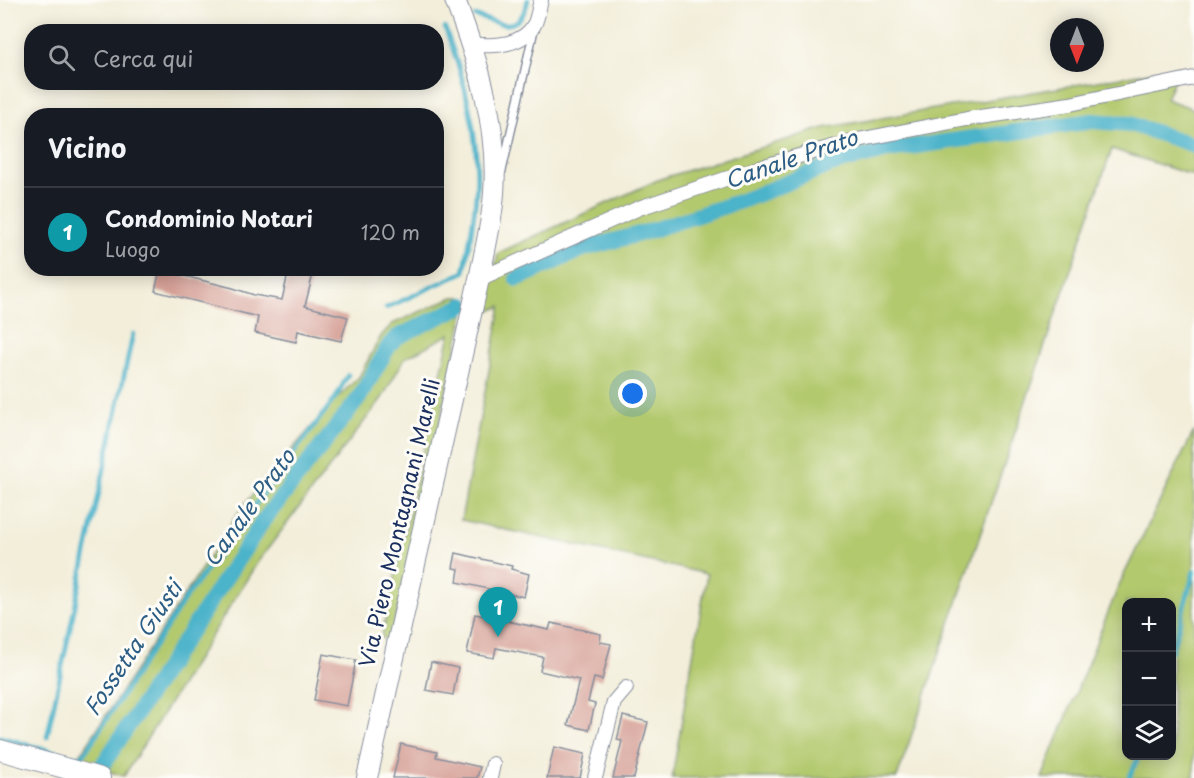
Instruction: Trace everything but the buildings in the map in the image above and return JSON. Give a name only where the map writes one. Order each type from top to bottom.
[{"type":"street","name":"Via Piero Montagnani Marelli","points":[[367,778],[491,221],[495,173],[490,122],[472,45],[455,0]]},
{"type":"street","points":[[472,45],[489,46],[510,43],[531,29],[536,22],[541,0]]},
{"type":"street","points":[[479,279],[639,208],[772,164],[863,139],[1128,93],[1194,78]]},
{"type":"street","points":[[595,778],[614,702],[626,688]]},
{"type":"street","points":[[0,750],[100,778]]},
{"type":"lane","points":[[491,221],[536,22]]},
{"type":"green space","points":[[1179,67],[1166,99],[1194,109],[1194,176],[1112,149],[897,778],[672,778],[707,574],[461,520],[501,306],[470,320],[479,279],[494,272],[498,253],[660,179],[824,128]]},
{"type":"green space","points":[[453,297],[467,300],[391,640],[381,638],[450,334],[405,358],[382,398],[257,563],[124,776],[76,761],[242,507],[335,400],[359,377],[381,336],[392,324]]},
{"type":"green space","points":[[1194,431],[1194,778],[1042,778],[1119,585]]},
{"type":"waterway","name":"Fossetta Giusti","points":[[475,16],[501,24],[515,23],[524,11],[528,0]]},
{"type":"waterway","name":"Fossetta Giusti","points":[[386,308],[464,272],[475,205],[476,152],[465,89],[445,28]]},
{"type":"waterway","name":"Canale Prato","points":[[517,279],[583,249],[643,233],[744,200],[833,164],[888,150],[1092,121],[1130,124],[1194,145]]},
{"type":"waterway","name":"Canale Prato","points":[[100,769],[263,521],[359,398],[390,344],[397,337],[464,305]]},
{"type":"waterway","points":[[47,737],[133,334]]},
{"type":"waterway","name":"Fossetta Giusti","points":[[0,737],[73,757],[82,757],[187,596],[336,397],[348,375]]},
{"type":"waterway","points":[[1176,636],[1194,571]]},
{"type":"waterway","points":[[1129,778],[1137,760]]},
{"type":"place","name":"Condominio Notari","points":[[498,637]]}]
